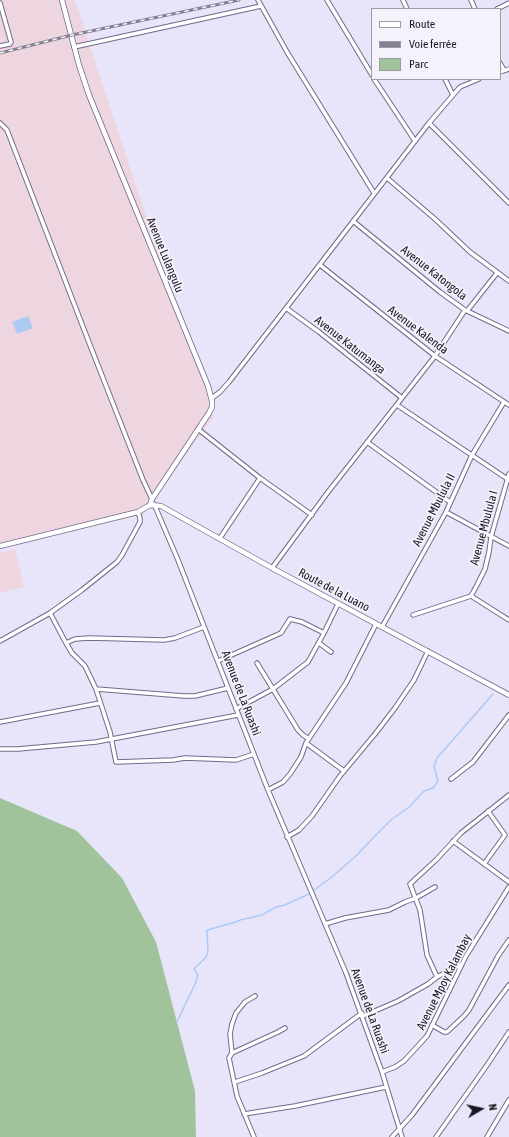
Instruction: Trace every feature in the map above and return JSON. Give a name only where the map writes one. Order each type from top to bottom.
[{"type":"street","name":"Avenue Lulangulu","points":[[62,0],[79,65],[92,102],[212,398]]},
{"type":"street","points":[[258,0],[287,52],[374,193]]},
{"type":"street","points":[[327,0],[371,73]]},
{"type":"street","points":[[0,3],[11,42],[10,44],[0,46]]},
{"type":"street","points":[[499,8],[509,3]]},
{"type":"street","points":[[74,47],[261,6]]},
{"type":"street","points":[[502,71],[509,69]]},
{"type":"street","points":[[375,80],[415,141]]},
{"type":"street","points":[[446,80],[453,94]]},
{"type":"street","points":[[0,546],[138,512],[152,503],[210,409],[212,398],[229,382],[374,193],[453,94],[462,86],[477,80]]},
{"type":"street","name":"Avenue de La Ruashi","points":[[0,123],[7,130],[152,503],[178,560],[287,836],[326,924],[362,1015],[382,1072],[402,1137]]},
{"type":"street","points":[[429,123],[509,203]]},
{"type":"street","points":[[387,178],[435,219],[470,252],[509,281]]},
{"type":"street","name":"Avenue Katongola","points":[[353,221],[430,284],[466,311],[509,331]]},
{"type":"street","name":"Avenue Kalenda","points":[[320,265],[435,356],[509,405]]},
{"type":"street","points":[[272,568],[435,356],[466,311],[497,273]]},
{"type":"street","name":"Avenue Katumanga","points":[[286,308],[319,332],[402,398]]},
{"type":"street","name":"Avenue Mbulula II","points":[[382,627],[446,512],[472,455],[504,402]]},
{"type":"street","points":[[397,405],[508,479]]},
{"type":"street","points":[[198,428],[260,478],[312,515]]},
{"type":"street","points":[[368,442],[450,502]]},
{"type":"street","name":"Avenue Mbulula I","points":[[471,596],[478,585],[485,568],[491,537],[509,474]]},
{"type":"street","points":[[220,538],[260,478]]},
{"type":"street","name":"Route de la Luano","points":[[152,503],[161,506],[338,604],[509,695]]},
{"type":"street","points":[[0,641],[50,613],[117,562],[140,522],[138,512]]},
{"type":"street","points":[[446,512],[509,546]]},
{"type":"street","points":[[413,615],[471,596],[509,620]]},
{"type":"street","points":[[236,709],[273,689],[308,662],[338,604]]},
{"type":"street","points":[[50,613],[72,653],[85,666],[96,689],[109,729],[115,760],[118,763],[185,758],[236,760],[254,754]]},
{"type":"street","points":[[218,662],[281,633],[290,619],[302,622],[324,633]]},
{"type":"street","points":[[268,790],[288,778],[301,758],[306,743],[346,683],[376,624]]},
{"type":"street","points":[[66,643],[75,639],[89,638],[164,640],[175,638],[204,627]]},
{"type":"street","points":[[319,643],[331,652]]},
{"type":"street","points":[[287,836],[299,830],[308,821],[344,771],[396,708],[414,680],[428,651]]},
{"type":"street","points":[[257,663],[298,730],[309,739]]},
{"type":"street","points":[[96,689],[195,696],[228,688]]},
{"type":"street","points":[[0,722],[100,703]]},
{"type":"street","points":[[0,749],[53,746],[111,739],[238,715]]},
{"type":"street","points":[[451,779],[473,762],[509,715]]},
{"type":"street","points":[[306,743],[344,771]]},
{"type":"street","points":[[436,977],[427,955],[420,912],[416,898],[410,886],[411,882],[436,860],[453,841],[509,795]]},
{"type":"street","points":[[484,864],[505,835],[488,811]]},
{"type":"street","points":[[453,841],[509,882]]},
{"type":"street","points":[[326,924],[346,918],[389,910],[416,898],[435,887]]},
{"type":"street","name":"Avenue Mpoy Kalambay","points":[[382,1072],[395,1067],[404,1061],[427,1036],[462,964],[509,887]]},
{"type":"street","points":[[432,1025],[444,1032],[448,1032],[464,1016],[469,1010],[498,956],[509,940]]},
{"type":"street","points":[[234,1082],[262,1073],[304,1056],[362,1015],[398,1001],[428,984],[436,977],[462,964]]},
{"type":"street","points":[[392,1137],[400,1130],[453,1062],[509,985]]},
{"type":"street","points":[[232,1053],[230,1034],[236,1013],[245,1002],[255,996]]},
{"type":"street","points":[[254,1137],[237,1096],[229,1058],[232,1053],[285,1028]]},
{"type":"street","points":[[436,1137],[509,1032]]},
{"type":"street","points":[[244,1114],[295,1106],[386,1087]]},
{"type":"street","points":[[489,1136],[509,1100]]},
{"type":"shaded area","points":[[0,0],[75,0],[178,314],[188,335],[214,416],[143,515],[0,544]]},
{"type":"shaded area","points":[[15,549],[24,587],[0,593],[0,553]]},
{"type":"green space","points":[[0,798],[77,831],[122,878],[156,942],[195,1091],[196,1137],[0,1137]]},
{"type":"water","points":[[28,316],[33,328],[17,334],[12,322]]},
{"type":"waterway","points":[[177,1022],[196,982],[198,975],[194,969],[206,957],[208,952],[207,930],[262,915],[276,907],[285,905],[309,894],[333,876],[356,856],[391,820],[409,807],[424,791],[433,788],[438,781],[434,766],[437,758],[493,694]]},
{"type":"railway","points":[[0,53],[72,35],[239,0]]}]
